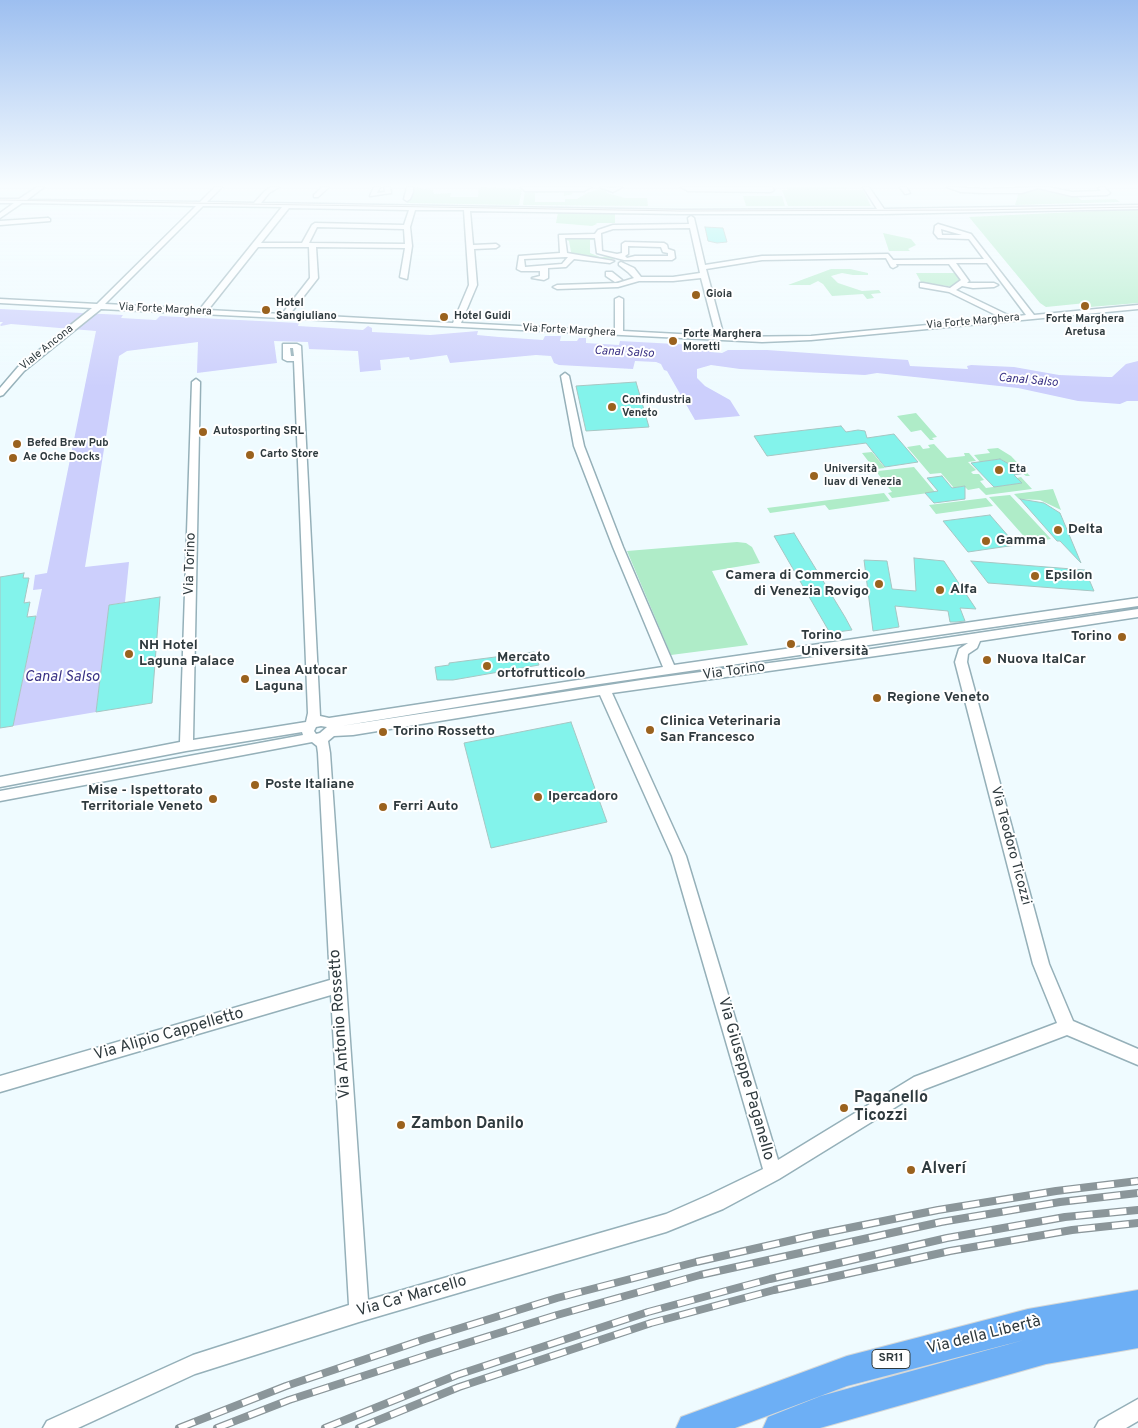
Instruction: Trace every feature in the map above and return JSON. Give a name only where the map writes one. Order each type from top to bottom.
[{"type":"highway","points":[[1099,1325],[1138,1296]]},
{"type":"highway","name":"Via della Libertà","points":[[779,1428],[821,1412],[1046,1349],[1138,1305]]},
{"type":"highway","name":"Via della Libertà","points":[[692,1428],[847,1371],[1028,1324],[1099,1325],[1138,1333]]},
{"type":"highway","points":[[1099,1325],[1138,1340]]},
{"type":"street","name":"Viale Ancona","points":[[0,393],[21,369],[96,309],[151,254]]},
{"type":"street","points":[[202,312],[248,254]]},
{"type":"street","points":[[284,316],[314,278],[310,254]]},
{"type":"street","points":[[404,277],[408,254]]},
{"type":"street","points":[[456,325],[473,285],[471,254]]},
{"type":"street","points":[[602,254],[625,262],[639,279]]},
{"type":"street","points":[[625,254],[625,262]]},
{"type":"street","points":[[569,256],[564,266],[524,269],[521,257],[569,256],[625,262],[635,258],[672,259],[671,254]]},
{"type":"street","points":[[700,254],[710,301],[721,339]]},
{"type":"street","points":[[983,254],[1029,314]]},
{"type":"street","points":[[558,287],[639,279],[659,279],[762,258],[888,256],[892,264],[989,261]]},
{"type":"street","points":[[950,261],[965,281],[951,290]]},
{"type":"street","points":[[536,278],[544,278],[544,267]]},
{"type":"street","points":[[658,270],[659,279]]},
{"type":"street","points":[[609,274],[618,282],[619,334]]},
{"type":"street","points":[[961,284],[973,286],[994,285]]},
{"type":"street","points":[[923,286],[951,290],[1011,318]]},
{"type":"street","name":"Via Forte Marghera","points":[[0,301],[96,309],[202,312],[721,339],[811,338],[1011,318],[1029,314],[1138,307]]},
{"type":"street","points":[[1000,313],[1001,308],[1008,307],[1029,314]]},
{"type":"street","points":[[298,358],[318,727]]},
{"type":"street","points":[[565,376],[580,446],[618,547],[670,670]]},
{"type":"street","name":"Via Torino","points":[[186,746],[196,382]]},
{"type":"street","name":"Via Torino","points":[[0,782],[186,746],[318,727],[670,670],[1138,602]]},
{"type":"street","name":"Via Torino","points":[[0,796],[303,740],[318,727],[362,729],[604,690],[937,643],[1138,612]]},
{"type":"street","points":[[961,662],[963,652],[973,645],[975,637]]},
{"type":"street","points":[[937,643],[961,662]]},
{"type":"street","name":"Via Teodoro Ticozzi","points":[[961,662],[1041,964],[1067,1027]]},
{"type":"street","name":"Via Giuseppe Paganello","points":[[604,690],[679,856],[773,1173],[920,1083],[1067,1027]]},
{"type":"street","name":"Via Antonio Rossetto","points":[[318,727],[323,744],[359,1312]]},
{"type":"street","name":"Via Alipio Cappelletto","points":[[0,1084],[339,985]]},
{"type":"street","points":[[1067,1027],[1138,1058]]},
{"type":"street","name":"Via Ca' Marcello","points":[[54,1428],[193,1365],[359,1312],[666,1223],[716,1202],[773,1173]]},
{"type":"street","points":[[1106,1428],[1138,1408]]},
{"type":"green space","points":[[571,254],[592,254],[600,257],[616,257],[612,259]]},
{"type":"green space","points":[[999,254],[1138,254],[1138,303],[1090,307],[1086,303],[1046,307],[1040,303]]},
{"type":"green space","points":[[831,269],[850,269],[868,273],[868,275],[853,275],[842,273],[831,276],[838,283],[862,291],[879,290],[881,293],[871,294],[874,298],[867,299],[863,294],[832,296],[823,284],[818,281],[810,285],[788,285]]},
{"type":"green space","points":[[916,273],[958,273],[963,280],[954,287],[921,282]]},
{"type":"green space","points":[[916,413],[937,437],[932,438],[934,440],[930,440],[921,430],[911,432],[897,416]]},
{"type":"green space","points":[[934,444],[947,458],[965,456],[964,453],[969,453],[976,461],[968,462],[976,470],[971,472],[979,474],[984,480],[980,481],[986,488],[1021,483],[1017,478],[1021,477],[1032,489],[986,495],[979,488],[968,490],[964,486],[954,488],[941,473],[930,474],[907,447],[920,445],[923,449],[930,448],[928,445]]},
{"type":"green space","points":[[998,448],[1011,456],[1030,476],[1026,476],[1015,467],[1000,459],[980,462],[974,455],[990,453],[987,449]]},
{"type":"green space","points":[[872,452],[885,468],[876,469],[878,471],[914,467],[935,492],[892,498],[888,493],[892,492],[862,453]]},
{"type":"green space","points":[[1053,489],[1061,510],[1040,500],[1019,499],[1014,494]]},
{"type":"green space","points":[[884,493],[890,501],[829,510],[825,505],[770,513],[767,508]]},
{"type":"green space","points":[[1010,495],[1051,539],[1029,542],[989,497]]},
{"type":"green space","points":[[986,498],[993,506],[936,514],[929,505]]},
{"type":"green space","points":[[737,542],[746,543],[752,547],[760,563],[712,571],[748,645],[671,655],[627,551]]},
{"type":"water","name":"Canal Salso","points":[[0,309],[123,315],[121,318],[156,320],[160,316],[299,323],[298,326],[363,330],[368,326],[372,328],[372,332],[430,335],[478,331],[477,335],[543,340],[545,336],[561,336],[560,341],[577,341],[579,338],[586,338],[586,343],[619,345],[620,341],[694,345],[694,348],[710,349],[710,352],[722,353],[728,350],[767,350],[908,360],[910,366],[968,369],[967,366],[971,365],[1014,367],[1059,375],[1112,377],[1126,364],[1138,361],[1138,401],[1127,401],[1120,404],[1078,401],[1018,388],[877,373],[865,375],[740,369],[711,365],[697,369],[697,378],[705,386],[730,400],[740,416],[695,420],[667,371],[664,370],[661,364],[656,362],[635,361],[633,369],[559,365],[554,363],[551,356],[536,355],[450,363],[447,355],[410,360],[409,357],[380,360],[381,370],[360,372],[358,351],[309,349],[308,342],[274,341],[277,363],[197,373],[198,342],[127,351],[119,356],[85,567],[129,562],[125,602],[109,605],[96,712],[13,726],[42,589],[33,590],[35,575],[47,573],[96,331],[11,324],[1,326],[3,322],[0,322]]},
{"type":"building","name":"Confindustria Veneto","points":[[636,382],[649,427],[586,431],[576,386]]},
{"type":"building","points":[[841,426],[846,432],[865,431],[867,438],[894,434],[918,462],[885,467],[866,443],[767,456],[754,436]]},
{"type":"building","name":"Eta","points":[[1000,459],[1025,473],[1014,475],[1022,483],[994,487],[971,463]]},
{"type":"building","points":[[942,476],[952,488],[965,486],[965,499],[934,503],[925,493],[938,491],[927,478]]},
{"type":"building","name":"Delta","points":[[1020,499],[1044,503],[1060,513],[1081,563],[1060,541],[1057,541]]},
{"type":"building","points":[[990,515],[1016,545],[968,552],[943,521]]},
{"type":"building","points":[[794,533],[852,630],[830,633],[774,536]]},
{"type":"building","points":[[914,558],[944,561],[976,609],[960,608],[965,621],[950,622],[948,611],[895,606],[899,627],[873,631],[864,560],[887,561],[892,589],[916,591]]},
{"type":"building","name":"Epsilon","points":[[971,561],[1085,570],[1094,591],[988,583]]},
{"type":"building","points":[[24,573],[23,578],[29,578],[24,603],[30,602],[27,617],[36,616],[13,726],[0,728],[0,577]]},
{"type":"building","name":"NH Hotel Laguna Palace","points":[[160,597],[152,703],[96,712],[109,605]]},
{"type":"building","name":"Mercato ortofrutticolo","points":[[534,652],[539,665],[453,680],[437,680],[435,667],[449,665],[449,663]]},
{"type":"building","name":"Ipercadoro","points":[[571,722],[607,822],[491,848],[464,743]]},
{"type":"railway","points":[[179,1428],[286,1386],[425,1339],[557,1298],[696,1262],[819,1234],[938,1210],[1056,1191],[1138,1181]]},
{"type":"railway","points":[[217,1428],[289,1400],[428,1355],[557,1315],[700,1275],[941,1222],[1060,1202],[1138,1193]]},
{"type":"railway","points":[[325,1428],[457,1375],[648,1312],[770,1279],[947,1238],[1065,1217],[1138,1210]]},
{"type":"railway","points":[[359,1428],[459,1387],[651,1323],[774,1290],[950,1251],[1072,1230],[1138,1223]]},
{"type":"place","name":"Gioia","points":[[696,295]]},
{"type":"place","name":"Forte Marghera Aretusa","points":[[1085,306]]},
{"type":"place","name":"Hotel Sangiuliano","points":[[266,310]]},
{"type":"place","name":"Hotel Guidi","points":[[444,317]]},
{"type":"place","name":"Forte Marghera Moretti","points":[[673,341]]},
{"type":"place","name":"Confindustria Veneto","points":[[612,407]]},
{"type":"place","name":"Autosporting SRL","points":[[203,432]]},
{"type":"place","name":"Befed Brew Pub","points":[[17,444]]},
{"type":"place","name":"Carto Store","points":[[250,455]]},
{"type":"place","name":"Ae Oche Docks","points":[[13,458]]},
{"type":"place","name":"Eta","points":[[999,470]]},
{"type":"place","name":"Università Iuav di Venezia","points":[[814,476]]},
{"type":"place","name":"Delta","points":[[1058,530]]},
{"type":"place","name":"Gamma","points":[[986,541]]},
{"type":"place","name":"Epsilon","points":[[1035,576]]},
{"type":"place","name":"Camera di Commercio di Venezia Rovigo","points":[[879,584]]},
{"type":"place","name":"Alfa","points":[[940,590]]},
{"type":"place","name":"Torino","points":[[1122,637]]},
{"type":"place","name":"Torino Università","points":[[791,644]]},
{"type":"place","name":"NH Hotel Laguna Palace","points":[[129,654]]},
{"type":"place","name":"Nuova ItalCar","points":[[987,660]]},
{"type":"place","name":"Mercato ortofrutticolo","points":[[487,666]]},
{"type":"place","name":"Linea Autocar Laguna","points":[[245,679]]},
{"type":"place","name":"Regione Veneto","points":[[877,698]]},
{"type":"place","name":"Clinica Veterinaria San Francesco","points":[[650,730]]},
{"type":"place","name":"Torino Rossetto","points":[[383,732]]},
{"type":"place","name":"Poste Italiane","points":[[255,785]]},
{"type":"place","name":"Ipercadoro","points":[[538,797]]},
{"type":"place","name":"Mise - Ispettorato Territoriale Veneto","points":[[213,799]]},
{"type":"place","name":"Ferri Auto","points":[[383,807]]},
{"type":"place","name":"Paganello Ticozzi","points":[[844,1108]]},
{"type":"place","name":"Zambon Danilo","points":[[401,1125]]},
{"type":"place","name":"Alverí","points":[[911,1170]]}]
